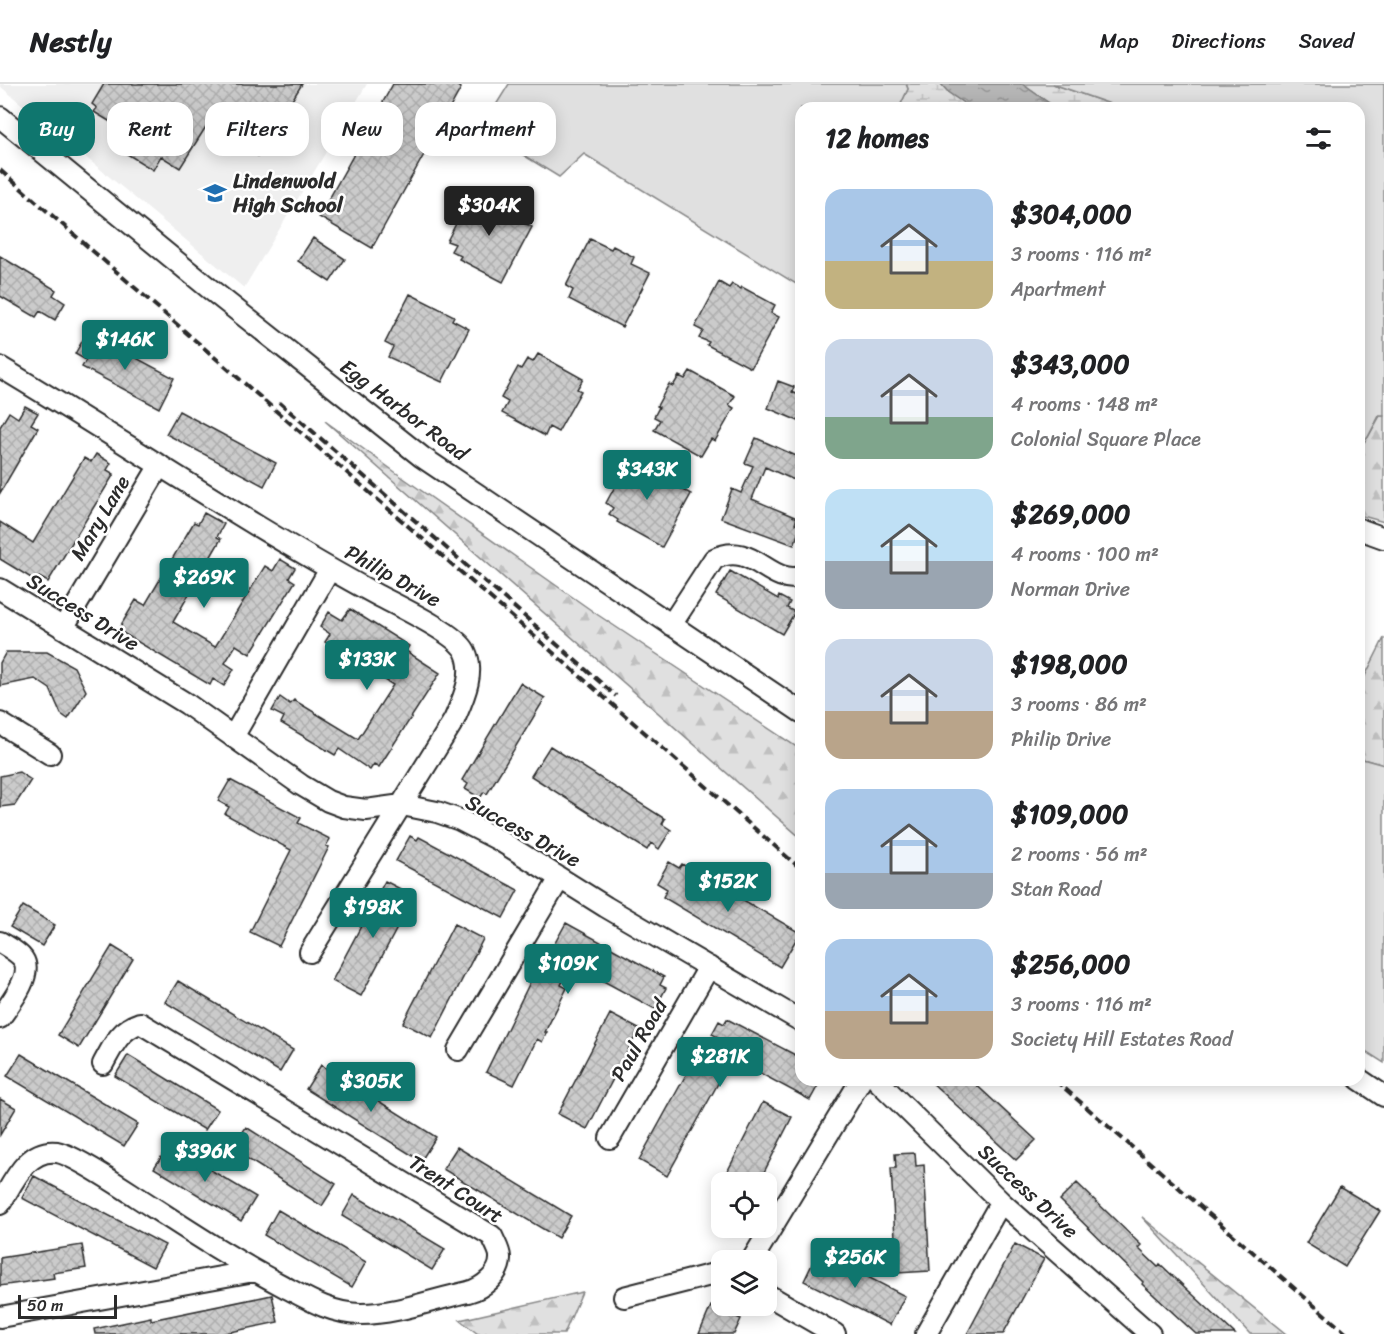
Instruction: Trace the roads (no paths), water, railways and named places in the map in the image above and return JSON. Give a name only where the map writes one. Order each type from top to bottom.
[{"type":"street","name":"Egg Harbor Road","points":[[0,117],[217,295],[422,458],[795,708]]},
{"type":"street","name":"Philip Drive","points":[[2,374],[160,465],[330,569],[441,630],[464,649],[468,661],[468,687],[454,720],[310,952]]},
{"type":"street","name":"Mary Lane","points":[[63,628],[160,465]]},
{"type":"street","points":[[1365,531],[1384,538]]},
{"type":"street","points":[[670,625],[714,559],[724,554],[742,554],[786,578],[795,577]]},
{"type":"street","points":[[233,737],[330,569]]},
{"type":"street","name":"Success Drive","points":[[0,589],[187,704],[327,801],[344,807],[366,810],[402,805],[437,812],[460,820],[499,840],[795,1017]]},
{"type":"street","points":[[0,723],[50,754]]},
{"type":"street","points":[[458,1050],[560,878]]},
{"type":"street","points":[[0,942],[22,958],[26,966],[24,981],[0,1018]]},
{"type":"street","name":"Paul Road","points":[[610,1138],[709,967]]},
{"type":"street","name":"Trent Court","points":[[0,1204],[30,1160],[39,1154],[57,1152],[70,1157],[116,1184],[254,1271],[313,1302],[334,1310],[362,1314],[403,1308],[476,1290],[487,1282],[500,1264],[501,1255],[492,1236],[140,1023],[128,1027],[117,1038],[103,1064]]},
{"type":"street","points":[[1365,1083],[1384,1096]]},
{"type":"street","points":[[758,1250],[857,1086]]},
{"type":"street","name":"Success Drive","points":[[884,1086],[1001,1202],[1150,1334]]},
{"type":"street","points":[[926,1334],[1001,1202]]},
{"type":"street","points":[[0,1317],[254,1271]]},
{"type":"street","points":[[624,1297],[711,1275]]},
{"type":"street","points":[[777,1300],[835,1334]]},
{"type":"water","points":[[941,84],[1022,84],[1048,102],[962,102]]},
{"type":"railway","points":[[0,170],[795,864]]},
{"type":"railway","points":[[279,402],[616,696]]},
{"type":"railway","points":[[1062,1086],[1347,1334]]},
{"type":"place","name":"Lindenwold High School","points":[[215,193]]}]
